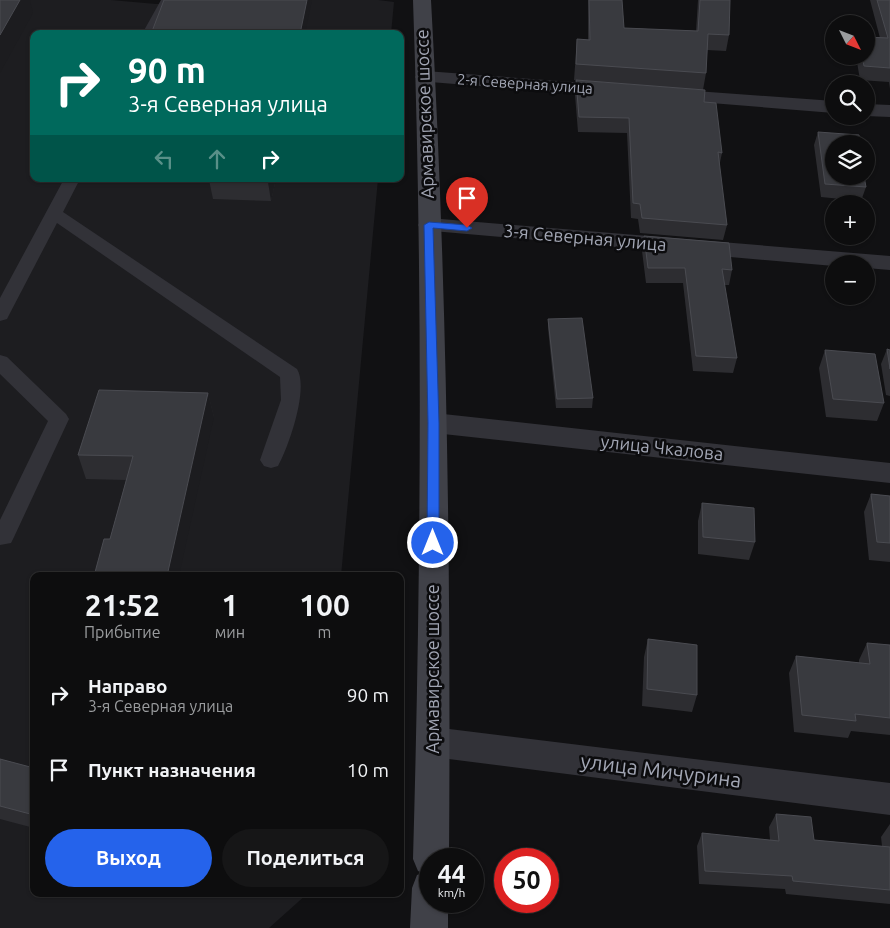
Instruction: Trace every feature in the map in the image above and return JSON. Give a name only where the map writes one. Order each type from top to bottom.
[{"type":"main road","name":"Армавирское шоссе","points":[[422,0],[426,77],[434,423],[431,848]]},
{"type":"main road","points":[[429,913],[429,928]]},
{"type":"street","name":"2-я Северная улица","points":[[426,77],[635,92]]},
{"type":"street","points":[[654,94],[825,106]]},
{"type":"street","points":[[875,110],[890,111]]},
{"type":"street","name":"3-я Северная улица","points":[[429,225],[890,263]]},
{"type":"street","name":"улица Чкалова","points":[[434,423],[890,473]]},
{"type":"street","name":"улица Мичурина","points":[[433,742],[890,799]]},
{"type":"lane","points":[[151,30],[168,0]]},
{"type":"lane","points":[[0,315],[70,182]]},
{"type":"lane","points":[[54,213],[290,374],[291,400],[271,460]]},
{"type":"lane","points":[[0,362],[59,419],[3,537]]},
{"type":"shaded area","points":[[4,0],[111,0],[156,4],[176,4],[179,0],[378,0],[394,2],[391,30],[30,30],[30,182],[378,182],[341,572],[30,572],[30,897],[304,897],[269,928],[0,928],[0,7]]},
{"type":"building","points":[[0,0],[20,0],[0,35]]},
{"type":"building","points":[[164,0],[307,0],[301,30],[153,30]]},
{"type":"building","points":[[589,0],[622,0],[624,28],[698,31],[700,0],[730,0],[729,35],[708,34],[706,73],[576,64],[577,39],[590,40]]},
{"type":"building","points":[[877,0],[890,0],[890,68],[864,66],[875,65],[875,37],[888,38]]},
{"type":"building","points":[[576,80],[705,90],[704,102],[716,103],[722,153],[718,152],[727,225],[642,218],[640,204],[633,203],[629,118],[579,117]]},
{"type":"building","points":[[818,132],[859,135],[825,135],[825,184]]},
{"type":"building","points":[[839,185],[866,185],[866,187]]},
{"type":"building","points":[[644,236],[729,243],[732,270],[722,269],[737,358],[696,356],[685,268],[648,268]]},
{"type":"building","points":[[582,318],[593,398],[557,399],[548,319]]},
{"type":"building","points":[[887,349],[890,350],[890,369]]},
{"type":"building","points":[[825,350],[875,354],[884,403],[833,399]]},
{"type":"building","points":[[99,390],[208,393],[168,572],[95,572],[104,539],[110,539],[133,456],[78,455]]},
{"type":"building","points":[[871,494],[890,496],[890,543],[877,542]]},
{"type":"building","points":[[702,503],[754,508],[755,542],[703,537]]},
{"type":"building","points":[[648,639],[697,645],[697,695],[647,689]]},
{"type":"building","points":[[867,643],[890,645],[890,718],[855,714],[856,721],[802,715],[796,656],[870,664]]},
{"type":"building","points":[[0,759],[30,767],[30,814],[0,806]]},
{"type":"building","points":[[776,814],[811,817],[814,840],[890,847],[890,890],[793,881],[792,876],[705,871],[702,833],[779,841]]},
{"type":"route","points":[[433,543],[434,423],[429,225],[467,228]]}]
